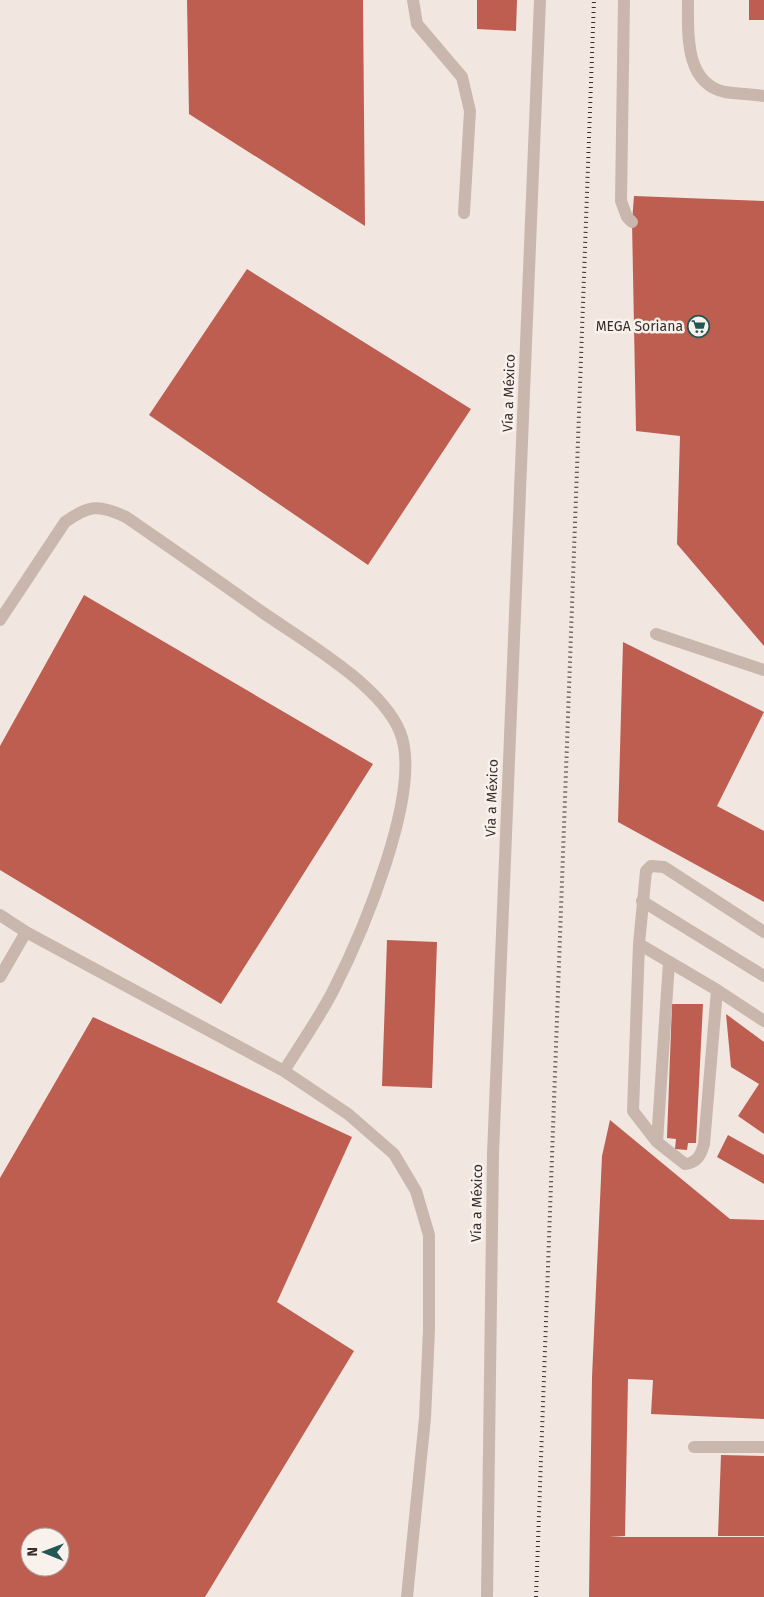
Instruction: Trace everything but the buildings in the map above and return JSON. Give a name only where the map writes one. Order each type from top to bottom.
[{"type":"street","points":[[413,0],[417,24],[462,77],[470,112],[464,213]]},
{"type":"street","name":"Vía a México","points":[[487,1597],[493,1154],[540,0]]},
{"type":"street","points":[[624,0],[621,200],[627,216],[632,222]]},
{"type":"street","points":[[688,0],[688,42],[696,70],[714,88],[725,92],[764,96]]},
{"type":"street","points":[[0,620],[65,522],[78,513],[93,507],[108,508],[126,517],[344,669],[383,704],[401,733],[406,768],[402,807],[363,927],[332,992],[284,1071]]},
{"type":"street","points":[[656,634],[764,670]]},
{"type":"street","points":[[717,990],[701,1153],[694,1162],[685,1164],[656,1142],[635,1117],[632,1105],[639,944],[646,871],[651,866],[664,866],[764,932]]},
{"type":"street","points":[[642,900],[764,976]]},
{"type":"street","points":[[0,915],[26,932],[284,1071],[348,1114],[394,1154],[416,1191],[430,1235],[429,1330],[425,1418],[407,1597]]},
{"type":"street","points":[[0,977],[26,932]]},
{"type":"street","points":[[639,944],[717,990],[764,1021]]},
{"type":"street","points":[[656,1142],[670,962]]},
{"type":"street","points":[[694,1447],[764,1447]]},
{"type":"railway","points":[[536,1597],[594,0]]},
{"type":"place","name":"MEGA Soriana","points":[[699,326]]}]
